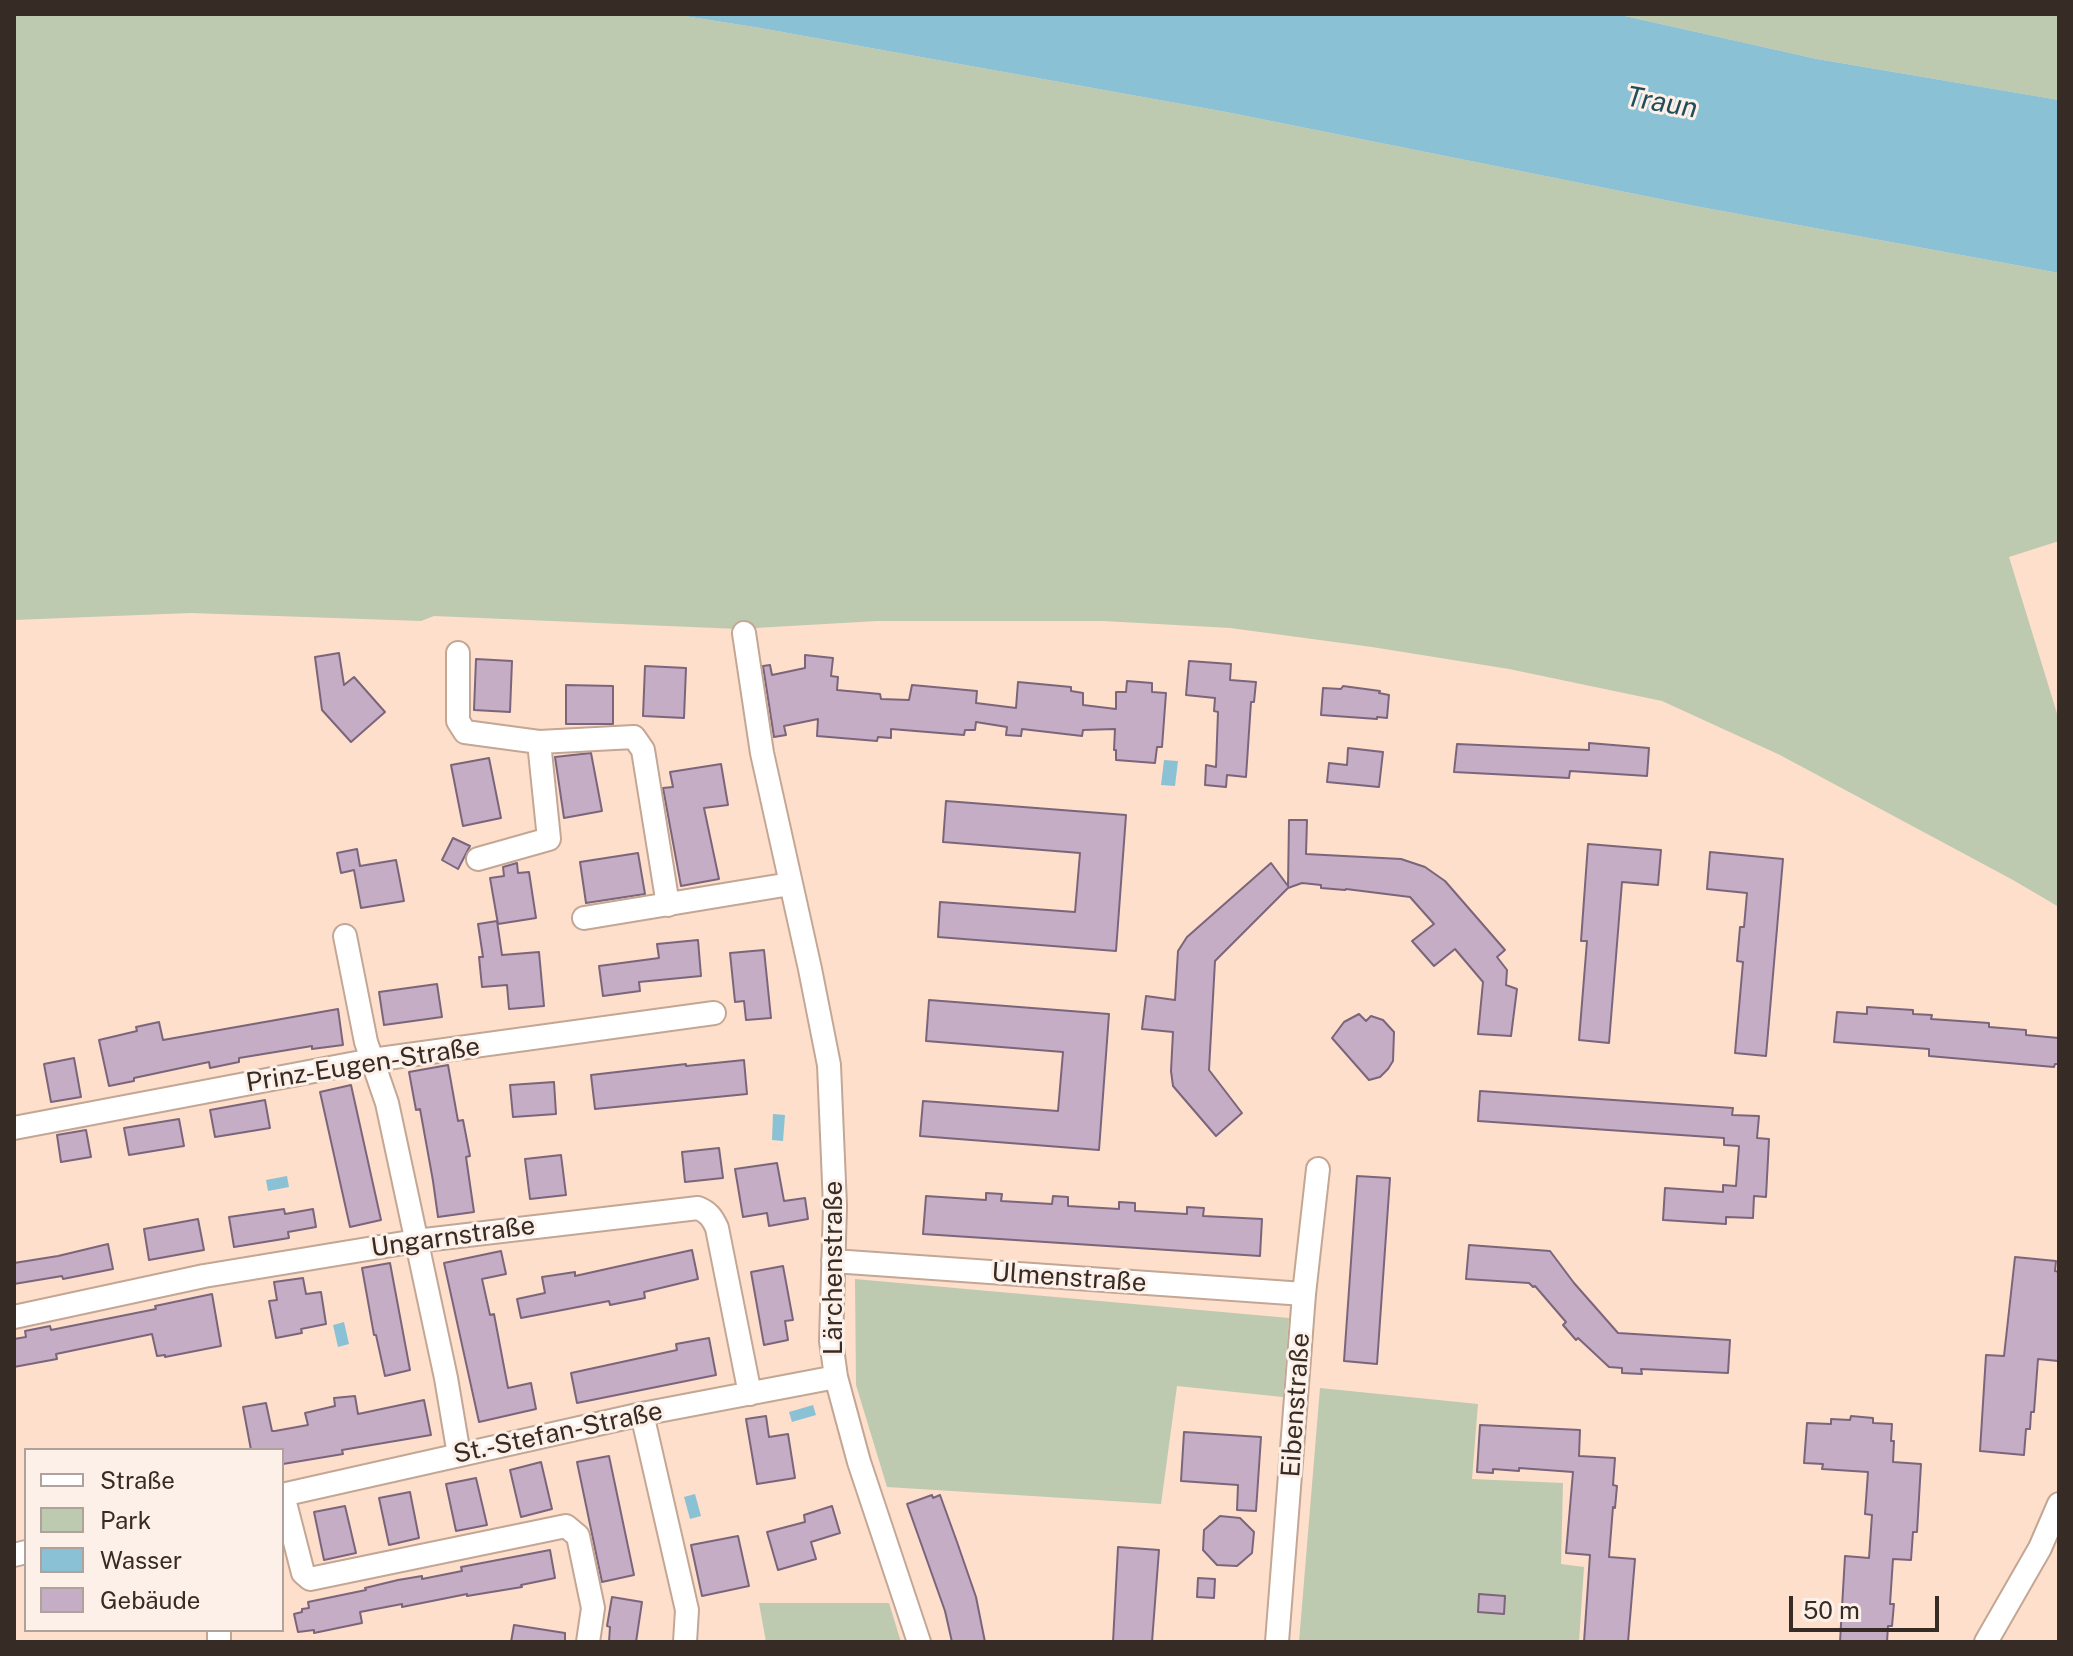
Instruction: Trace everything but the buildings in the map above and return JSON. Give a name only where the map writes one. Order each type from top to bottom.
[{"type":"street","name":"Lärchenstraße","points":[[744,633],[762,753],[829,1065],[835,1206],[831,1341],[836,1377],[859,1462],[919,1642]]},
{"type":"street","points":[[458,653],[458,721],[465,732],[539,742],[634,737],[643,750],[668,905]]},
{"type":"street","points":[[478,859],[549,839],[539,742]]},
{"type":"street","points":[[584,918],[790,884]]},
{"type":"street","points":[[345,936],[366,1042],[387,1103],[446,1378],[459,1455]]},
{"type":"street","name":"Prinz-Eugen-Straße","points":[[14,1128],[372,1060],[714,1013]]},
{"type":"street","name":"Eibenstraße","points":[[1277,1642],[1304,1294],[1318,1169]]},
{"type":"street","name":"Ungarnstraße","points":[[14,1317],[204,1276],[416,1241],[698,1208],[713,1218],[717,1228],[750,1394]]},
{"type":"street","name":"Ulmenstraße","points":[[833,1261],[1304,1294]]},
{"type":"street","name":"St.-Stefan-Straße","points":[[284,1495],[642,1414],[836,1377]]},
{"type":"street","points":[[642,1414],[687,1610],[685,1642]]},
{"type":"street","points":[[284,1502],[303,1573],[310,1579],[566,1526],[578,1536],[593,1608],[588,1642]]},
{"type":"street","points":[[1986,1642],[2049,1548],[2059,1504]]},
{"type":"green space","points":[[14,14],[672,14],[1226,112],[1695,206],[2059,273],[2059,541],[2009,557],[2059,720],[2059,907],[1780,755],[1662,701],[1509,669],[1372,647],[1230,628],[1103,621],[877,621],[738,629],[434,616],[421,621],[190,613],[14,620]]},
{"type":"green space","points":[[1616,14],[2059,14],[2059,100],[1817,59]]},
{"type":"green space","points":[[855,1279],[1289,1318],[1283,1397],[1177,1386],[1161,1504],[887,1487],[856,1385]]},
{"type":"green space","points":[[1320,1388],[1478,1404],[1472,1479],[1563,1483],[1561,1564],[1584,1567],[1579,1642],[1299,1642]]},
{"type":"green space","points":[[759,1603],[889,1603],[901,1642],[766,1642]]},
{"type":"water","name":"Traun","points":[[672,14],[1616,14],[1817,59],[2059,100],[2059,273],[1695,206],[1226,112]]},
{"type":"water","points":[[1164,760],[1178,761],[1175,786],[1161,785]]},
{"type":"water","points":[[773,1114],[785,1115],[783,1141],[772,1140]]},
{"type":"water","points":[[287,1176],[289,1187],[268,1191],[266,1180]]},
{"type":"water","points":[[344,1322],[349,1344],[338,1347],[333,1325]]},
{"type":"water","points":[[813,1405],[816,1415],[792,1422],[789,1412]]},
{"type":"water","points":[[695,1494],[701,1516],[690,1519],[684,1497]]}]
